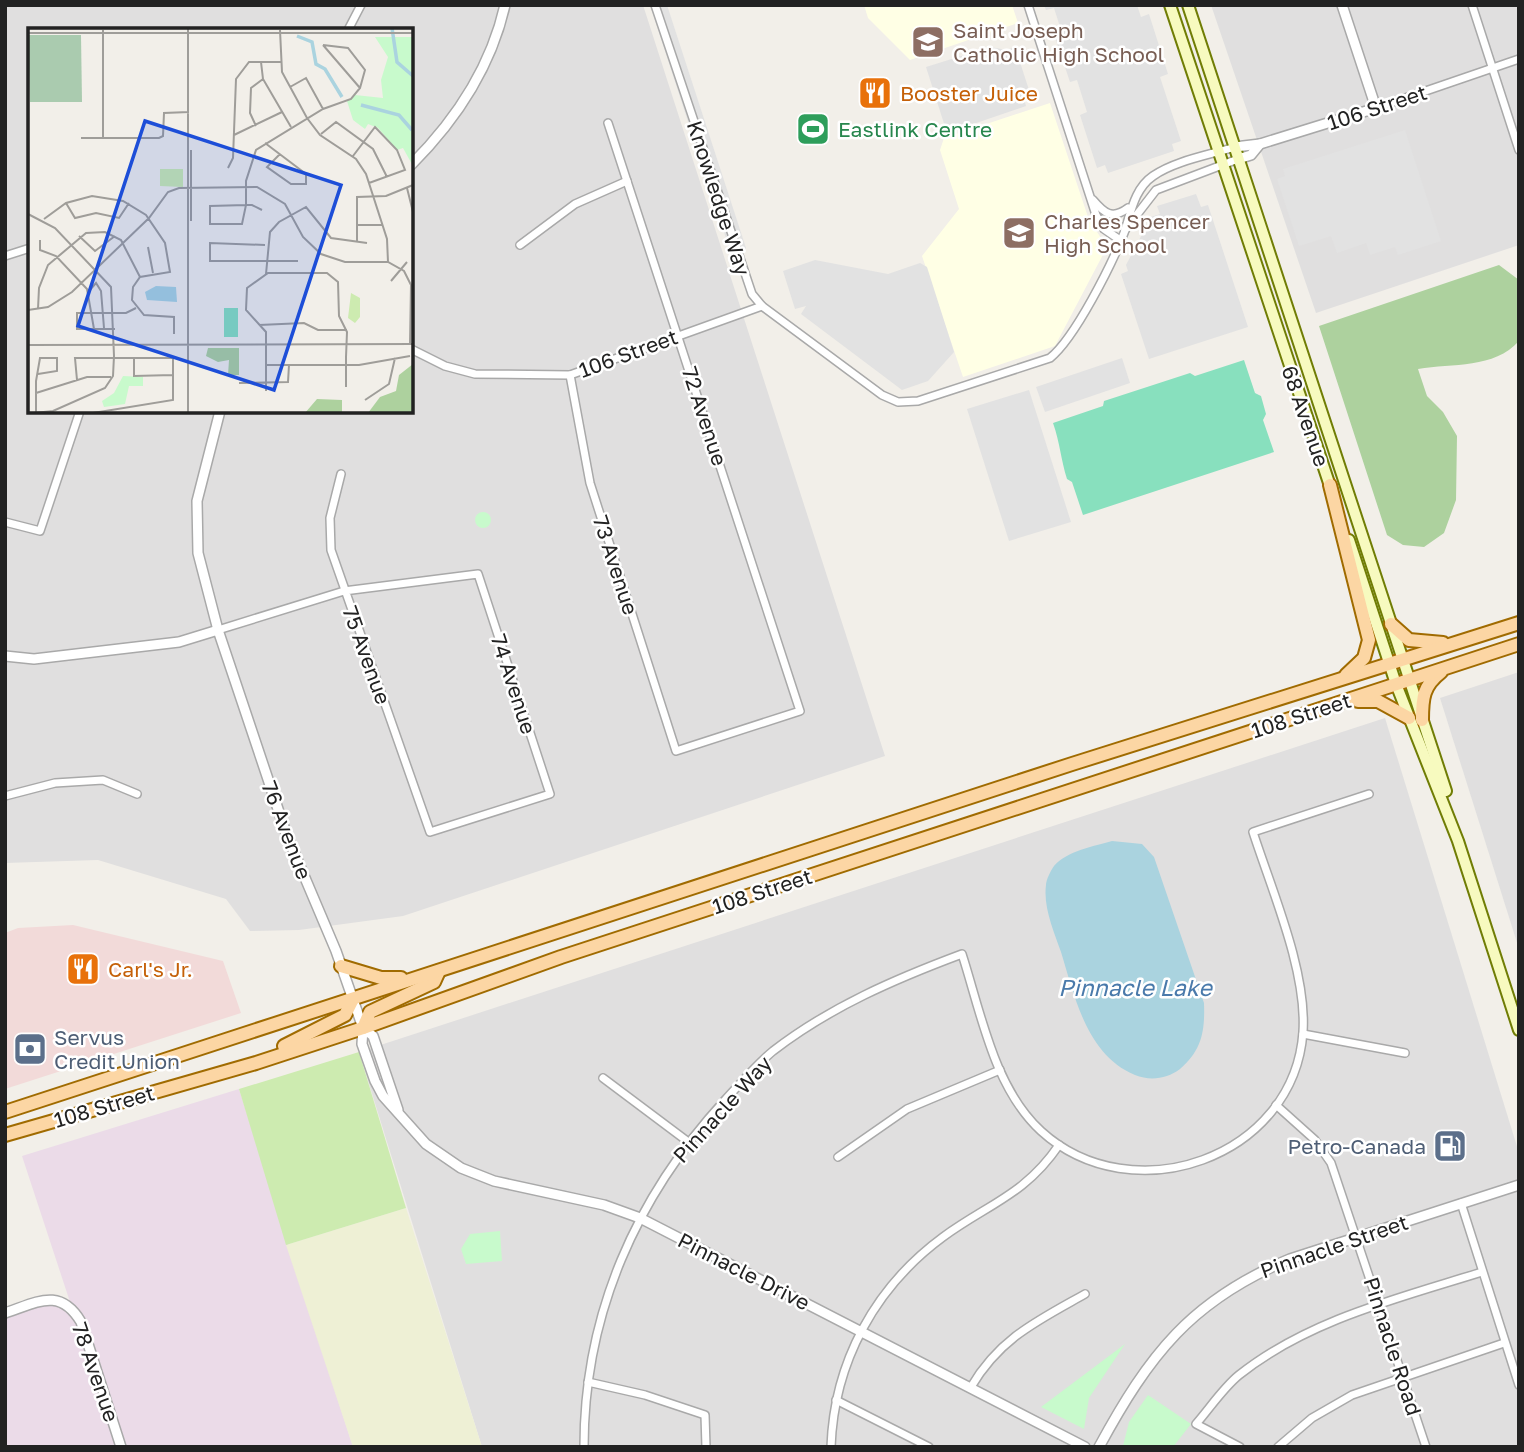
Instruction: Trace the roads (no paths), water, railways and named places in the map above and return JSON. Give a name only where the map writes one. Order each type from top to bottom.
[{"type":"main road","name":"68 Avenue","points":[[1170,5],[1330,485],[1397,663],[1409,679],[1415,719]]},
{"type":"main road","name":"68 Avenue","points":[[1188,5],[1391,624],[1397,663],[1396,684],[1415,719],[1446,790],[1452,823],[1519,1030]]},
{"type":"main road","points":[[1330,485],[1369,640],[1364,659],[1334,683]]},
{"type":"main road","name":"108 Street","points":[[5,1112],[1059,768],[1519,623]]},
{"type":"main road","points":[[1391,624],[1409,640],[1421,643],[1457,643]]},
{"type":"main road","name":"108 Street","points":[[5,1135],[228,1071],[363,1028],[561,957],[1519,644]]},
{"type":"main road","points":[[1340,702],[1378,701],[1415,719],[1427,685],[1447,667]]},
{"type":"main road","points":[[341,965],[381,978],[397,979],[439,971]]},
{"type":"main road","points":[[363,1028],[370,1012],[434,982],[439,971]]},
{"type":"main road","points":[[228,1071],[294,1042],[345,1015],[353,999]]},
{"type":"street","points":[[349,28],[361,5]]},
{"type":"street","points":[[413,163],[436,140],[463,103],[492,50],[505,5]]},
{"type":"street","name":"Knowledge Way","points":[[655,5],[743,274],[752,294],[762,306],[882,396],[898,402],[918,401],[1050,358],[1063,348],[1124,232],[1132,206],[1150,178],[1235,147]]},
{"type":"street","points":[[1028,5],[1090,197],[1104,229],[1120,240]]},
{"type":"street","points":[[1342,5],[1376,108]]},
{"type":"street","points":[[1472,5],[1519,150]]},
{"type":"street","name":"106 Street","points":[[1238,159],[1251,155],[1260,144],[1519,60]]},
{"type":"street","name":"72 Avenue","points":[[608,123],[800,711],[676,751]]},
{"type":"street","points":[[1235,147],[1260,144]]},
{"type":"street","name":"Knowledge Way","points":[[1124,232],[1156,190],[1238,159]]},
{"type":"street","points":[[520,245],[575,204],[627,181]]},
{"type":"street","points":[[1090,197],[1108,215],[1117,215],[1132,206]]},
{"type":"street","points":[[5,256],[28,249]]},
{"type":"street","name":"106 Street","points":[[413,350],[445,366],[475,374],[570,375],[762,306]]},
{"type":"street","name":"73 Avenue","points":[[570,375],[590,484],[676,751]]},
{"type":"street","points":[[5,522],[40,531],[79,413]]},
{"type":"street","name":"76 Avenue","points":[[219,413],[197,501],[198,553],[218,629],[286,833],[341,965],[363,1028]]},
{"type":"street","name":"75 Avenue","points":[[341,474],[330,518],[331,550],[430,832]]},
{"type":"street","name":"74 Avenue","points":[[344,591],[478,574],[550,794],[430,832]]},
{"type":"street","points":[[5,656],[34,659],[179,642],[344,591]]},
{"type":"street","points":[[5,796],[55,783],[103,780],[136,794]]},
{"type":"street","points":[[838,1157],[907,1108],[1000,1070],[1019,1107],[1059,1145],[1087,1160],[1112,1168],[1141,1172],[1169,1170],[1208,1160],[1231,1147],[1276,1105],[1289,1081],[1303,1034],[1302,986],[1253,832],[1370,794]]},
{"type":"street","name":"Pinnacle Way","points":[[584,1447],[588,1382],[603,1312],[617,1268],[640,1218],[687,1141],[772,1052],[822,1018],[886,982],[962,954],[1000,1070]]},
{"type":"street","name":"Pinnacle Drive","points":[[363,1028],[373,1036],[400,1115],[426,1144],[450,1162],[512,1186],[621,1210],[640,1218],[1086,1447]]},
{"type":"street","points":[[1303,1034],[1405,1053]]},
{"type":"street","points":[[603,1078],[687,1141]]},
{"type":"street","name":"Pinnacle Road","points":[[1276,1105],[1315,1140],[1331,1163],[1358,1236],[1426,1447]]},
{"type":"street","points":[[831,1447],[836,1400],[848,1355],[860,1331],[888,1289],[914,1261],[944,1237],[1017,1192],[1045,1166],[1059,1145]]},
{"type":"street","name":"Pinnacle Street","points":[[1099,1447],[1141,1374],[1186,1320],[1253,1274],[1358,1236],[1519,1185]]},
{"type":"street","points":[[1461,1203],[1519,1385]]},
{"type":"street","points":[[1240,1447],[1196,1424],[1237,1377],[1284,1344],[1380,1304],[1482,1272]]},
{"type":"street","points":[[971,1387],[1004,1342],[1085,1294]]},
{"type":"street","name":"78 Avenue","points":[[5,1313],[57,1299],[71,1306],[81,1322],[121,1447]]},
{"type":"street","points":[[1278,1447],[1331,1405],[1402,1375],[1504,1343]]},
{"type":"street","points":[[588,1382],[645,1395],[705,1415],[706,1447]]},
{"type":"street","points":[[836,1400],[929,1447]]},
{"type":"water","name":"Pinnacle Lake","points":[[1112,841],[1142,844],[1154,857],[1204,1003],[1203,1031],[1198,1047],[1180,1069],[1164,1077],[1147,1078],[1135,1075],[1105,1054],[1094,1039],[1078,1006],[1048,911],[1046,883],[1054,866],[1073,853]]},
{"type":"place","name":"Saint Joseph Catholic High School","points":[[928,42]]},
{"type":"place","name":"Booster Juice","points":[[875,93]]},
{"type":"place","name":"Eastlink Centre","points":[[813,129]]},
{"type":"place","name":"Charles Spencer High School","points":[[1019,233]]},
{"type":"place","name":"Carl's Jr.","points":[[83,969]]},
{"type":"place","name":"Servus Credit Union","points":[[30,1049]]},
{"type":"place","name":"Petro-Canada","points":[[1450,1146]]}]
